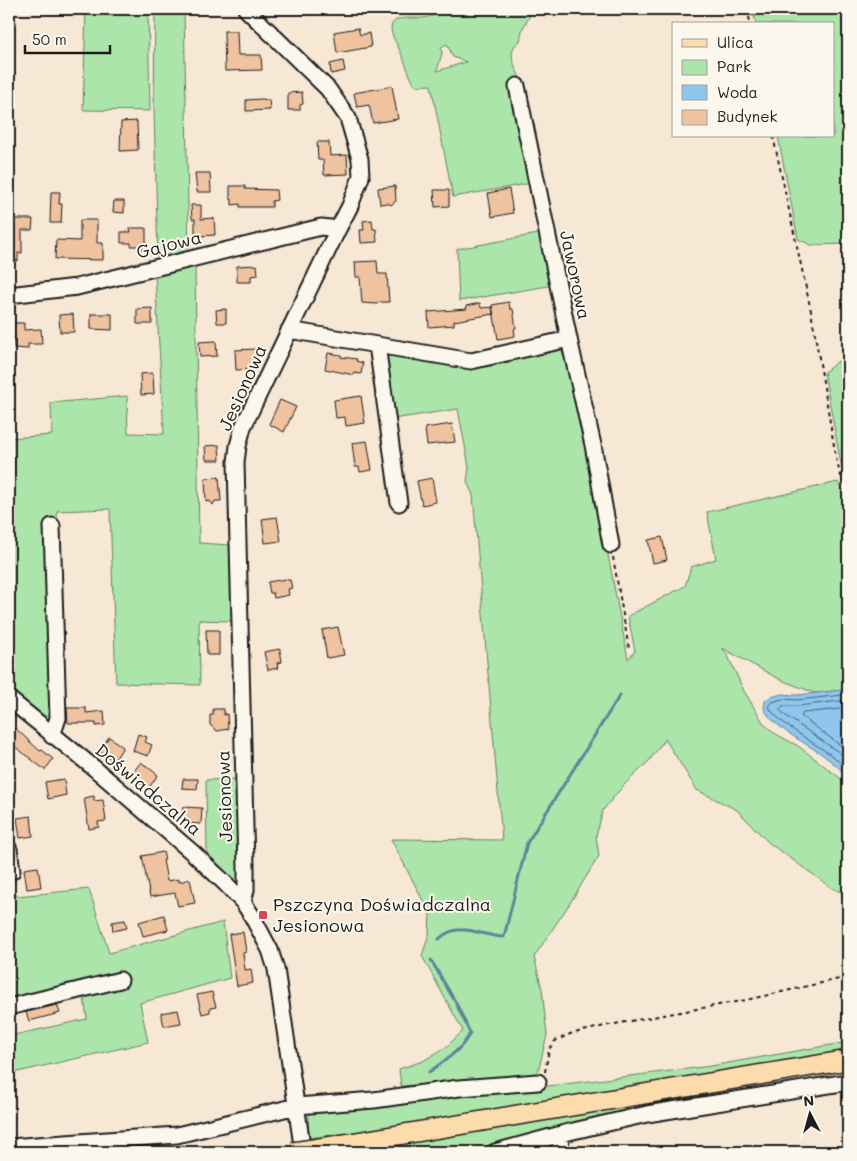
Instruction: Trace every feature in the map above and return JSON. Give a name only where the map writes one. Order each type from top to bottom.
[{"type":"main road","points":[[293,1152],[848,1060]]},
{"type":"street","name":"Jesionowa","points":[[244,902],[246,866],[236,462],[238,446],[243,427],[350,206],[361,177],[360,159],[348,118],[328,89],[246,9]]},
{"type":"street","name":"Jaworowa","points":[[289,330],[471,360],[569,339],[517,86]]},
{"type":"street","name":"Gajowa","points":[[9,295],[76,287],[321,227],[338,229]]},
{"type":"street","points":[[569,339],[593,445],[612,546]]},
{"type":"street","points":[[378,345],[400,503]]},
{"type":"street","points":[[52,526],[58,718],[52,736]]},
{"type":"street","name":"Doświadczalna","points":[[9,699],[52,736],[94,768],[193,853],[244,902],[266,941],[276,969],[297,1106],[312,1150]]},
{"type":"street","points":[[9,849],[12,871]]},
{"type":"street","points":[[9,1007],[120,980]]},
{"type":"street","points":[[9,1146],[177,1135],[297,1106],[374,1100],[459,1088],[538,1082]]},
{"type":"street","points":[[495,1152],[647,1114],[848,1082]]},
{"type":"street","points":[[559,1135],[562,1152]]},
{"type":"path","points":[[748,9],[750,22]]},
{"type":"path","points":[[773,138],[814,328],[837,463],[848,498]]},
{"type":"path","points":[[612,546],[629,649]]},
{"type":"path","points":[[538,1082],[544,1077],[549,1049],[555,1041],[570,1034],[746,1000],[848,977]]},
{"type":"green space","points":[[86,9],[148,9],[150,111],[83,110]]},
{"type":"green space","points":[[155,9],[184,9],[189,255],[158,261],[154,110]]},
{"type":"green space","points":[[285,9],[338,9],[305,15]]},
{"type":"green space","points":[[444,9],[529,9],[529,17],[522,30],[520,41],[515,45],[512,54],[521,80],[532,183],[453,197],[431,85],[416,86],[392,34],[391,27],[393,23],[402,18],[426,18]],"holes":[[[447,44],[453,57],[466,62],[437,71],[442,53],[441,47]]]},
{"type":"green space","points":[[753,9],[848,9],[848,244],[811,245],[798,239],[778,138],[834,138],[834,22],[756,22]]},
{"type":"green space","points":[[543,233],[554,285],[459,301],[457,249]]},
{"type":"green space","points":[[195,264],[199,543],[230,545],[232,621],[199,620],[200,685],[116,683],[110,509],[57,511],[63,733],[11,690],[9,438],[52,435],[51,403],[127,396],[128,433],[164,434],[155,274]]},
{"type":"green space","points":[[561,347],[568,352],[573,372],[628,659],[635,651],[628,616],[685,586],[691,567],[716,559],[707,512],[838,482],[848,502],[848,685],[843,690],[815,693],[781,680],[722,648],[727,654],[744,691],[764,724],[774,733],[798,746],[848,784],[848,893],[847,895],[832,888],[769,843],[737,810],[697,790],[665,739],[649,761],[623,786],[603,810],[596,836],[599,856],[534,957],[542,989],[547,1035],[537,1076],[401,1086],[399,1069],[423,1061],[446,1047],[463,1031],[422,956],[429,934],[430,914],[391,839],[502,840],[473,495],[467,482],[469,467],[458,409],[393,419],[384,358],[391,353],[470,364]]},
{"type":"green space","points":[[848,357],[848,490],[840,459],[824,372],[837,362]]},
{"type":"green space","points":[[237,779],[243,879],[238,887],[207,857],[206,780]]},
{"type":"green space","points":[[9,884],[17,896],[89,889],[109,953],[223,922],[230,978],[140,1003],[148,1042],[9,1074],[9,1016],[14,1035],[87,1019],[83,990],[9,1005]]},
{"type":"green space","points":[[848,1042],[848,1054],[438,1121],[309,1138],[308,1113],[711,1066]]},
{"type":"green space","points":[[702,1091],[704,1100],[616,1117],[482,1152],[358,1152]]},
{"type":"water","points":[[848,685],[848,776],[825,756],[777,725],[764,709],[765,701],[770,697],[782,694],[797,695],[843,690]]},
{"type":"building","points":[[358,28],[360,35],[369,33],[371,47],[337,53],[334,32]]},
{"type":"building","points":[[224,31],[237,31],[238,55],[261,55],[262,70],[225,71]]},
{"type":"building","points":[[343,61],[345,71],[331,74],[330,64]]},
{"type":"building","points":[[392,86],[398,119],[373,123],[369,105],[357,107],[354,93]]},
{"type":"building","points":[[302,92],[303,104],[300,105],[300,110],[288,110],[288,93]]},
{"type":"building","points":[[246,100],[269,100],[270,110],[246,111]]},
{"type":"building","points":[[137,121],[138,150],[120,151],[121,122]]},
{"type":"building","points":[[317,142],[329,142],[330,156],[347,155],[348,174],[324,175],[323,160],[318,160]]},
{"type":"building","points":[[195,173],[210,173],[211,192],[197,192]]},
{"type":"building","points":[[230,186],[245,186],[245,189],[276,190],[277,200],[272,201],[272,207],[240,207],[240,204],[232,205]]},
{"type":"building","points":[[395,186],[396,201],[391,205],[388,203],[380,204],[378,188]]},
{"type":"building","points":[[509,189],[513,213],[492,217],[488,193]]},
{"type":"building","points":[[434,190],[449,190],[449,206],[435,207]]},
{"type":"building","points":[[51,192],[60,192],[59,204],[62,204],[61,223],[50,223]]},
{"type":"building","points":[[114,201],[124,201],[124,213],[113,212]]},
{"type":"building","points":[[191,205],[201,205],[201,219],[214,218],[215,235],[199,236],[199,233],[195,233],[195,219],[192,219]]},
{"type":"building","points":[[9,219],[33,219],[32,230],[22,230],[22,253],[18,253],[18,261],[9,260]]},
{"type":"building","points":[[80,220],[97,220],[97,243],[103,243],[103,260],[55,259],[56,240],[80,241]]},
{"type":"building","points":[[372,220],[373,229],[376,229],[377,242],[361,243],[360,230],[364,230],[363,221]]},
{"type":"building","points":[[130,228],[146,228],[146,244],[141,250],[138,246],[131,246],[131,243],[121,243],[121,232],[131,232]]},
{"type":"building","points":[[377,261],[378,274],[387,274],[389,302],[379,302],[377,304],[362,303],[360,277],[356,277],[355,262]]},
{"type":"building","points":[[257,265],[258,275],[251,276],[251,282],[237,282],[237,266]]},
{"type":"building","points":[[509,302],[510,309],[513,309],[516,328],[514,329],[515,336],[498,339],[492,305]]},
{"type":"building","points":[[480,303],[481,308],[492,307],[493,314],[454,321],[454,325],[429,327],[428,312],[467,309],[466,306]]},
{"type":"building","points":[[152,308],[152,324],[137,324],[137,309]]},
{"type":"building","points":[[226,309],[226,323],[217,323],[216,310]]},
{"type":"building","points":[[73,314],[74,332],[60,332],[59,315]]},
{"type":"building","points":[[91,314],[112,314],[112,330],[91,329]]},
{"type":"building","points":[[13,323],[24,323],[24,330],[41,329],[42,344],[28,344],[28,349],[14,348]]},
{"type":"building","points":[[216,341],[217,356],[200,357],[199,342]]},
{"type":"building","points":[[256,349],[257,369],[236,370],[235,350]]},
{"type":"building","points":[[328,353],[357,359],[356,361],[363,363],[361,374],[354,373],[354,375],[325,369]]},
{"type":"building","points":[[153,373],[154,394],[141,395],[140,374]]},
{"type":"building","points":[[361,396],[365,423],[346,426],[345,417],[336,418],[334,400]]},
{"type":"building","points":[[280,400],[296,407],[284,432],[269,424]]},
{"type":"building","points":[[452,424],[455,442],[427,445],[425,428]]},
{"type":"building","points":[[367,441],[372,470],[360,472],[359,467],[355,467],[352,443]]},
{"type":"building","points":[[219,445],[220,460],[206,460],[205,446]]},
{"type":"building","points":[[219,477],[221,501],[215,501],[213,505],[210,501],[206,502],[205,478]]},
{"type":"building","points":[[432,478],[436,502],[422,505],[417,481]]},
{"type":"building","points":[[277,517],[281,541],[265,543],[262,519]]},
{"type":"building","points":[[662,537],[667,560],[653,563],[648,540]]},
{"type":"building","points":[[290,580],[292,588],[288,589],[289,595],[274,598],[273,593],[270,593],[268,582]]},
{"type":"building","points":[[338,627],[344,655],[327,658],[322,630]]},
{"type":"building","points":[[206,630],[219,630],[219,655],[207,655]]},
{"type":"building","points":[[280,649],[282,662],[277,663],[278,668],[268,670],[264,652]]},
{"type":"building","points":[[67,708],[86,708],[86,713],[104,711],[105,725],[96,726],[96,723],[68,723]]},
{"type":"building","points":[[213,709],[224,709],[224,715],[227,714],[228,729],[217,731],[210,725],[210,715],[213,715]]},
{"type":"building","points":[[15,728],[40,751],[42,750],[53,759],[45,770],[9,742],[9,735]]},
{"type":"building","points":[[138,734],[147,737],[145,742],[152,745],[148,756],[133,751]]},
{"type":"building","points":[[109,737],[123,747],[114,761],[99,751]]},
{"type":"building","points":[[141,762],[158,775],[148,789],[134,779],[138,774],[134,771]]},
{"type":"building","points":[[64,779],[66,795],[48,799],[45,782]]},
{"type":"building","points":[[183,779],[198,779],[197,789],[182,788]]},
{"type":"building","points":[[94,796],[94,801],[103,800],[106,821],[98,822],[99,827],[89,829],[84,798]]},
{"type":"building","points":[[183,807],[202,808],[201,824],[182,823]]},
{"type":"building","points":[[31,816],[33,836],[20,838],[17,818]]},
{"type":"building","points":[[163,852],[167,881],[179,879],[179,882],[190,879],[195,903],[178,906],[175,893],[150,897],[142,856]]},
{"type":"building","points":[[38,867],[41,887],[27,889],[24,869]]},
{"type":"building","points":[[164,915],[168,930],[143,936],[139,922]]},
{"type":"building","points":[[125,920],[127,928],[113,931],[112,922]]},
{"type":"building","points":[[243,932],[246,952],[243,953],[245,970],[251,969],[253,983],[237,986],[229,934]]},
{"type":"building","points":[[212,992],[216,1007],[210,1008],[210,1012],[202,1014],[197,995]]},
{"type":"building","points":[[57,1005],[60,1013],[29,1021],[26,1012]]},
{"type":"building","points":[[178,1010],[181,1023],[164,1026],[161,1013]]},
{"type":"waterway","points":[[439,939],[447,933],[462,930],[504,937],[527,843],[620,695]]},
{"type":"waterway","points":[[429,1072],[458,1050],[470,1033],[456,1003],[431,960]]},
{"type":"place","name":"Pszczyna Doświadczalna Jesionowa","points":[[263,915]]}]
